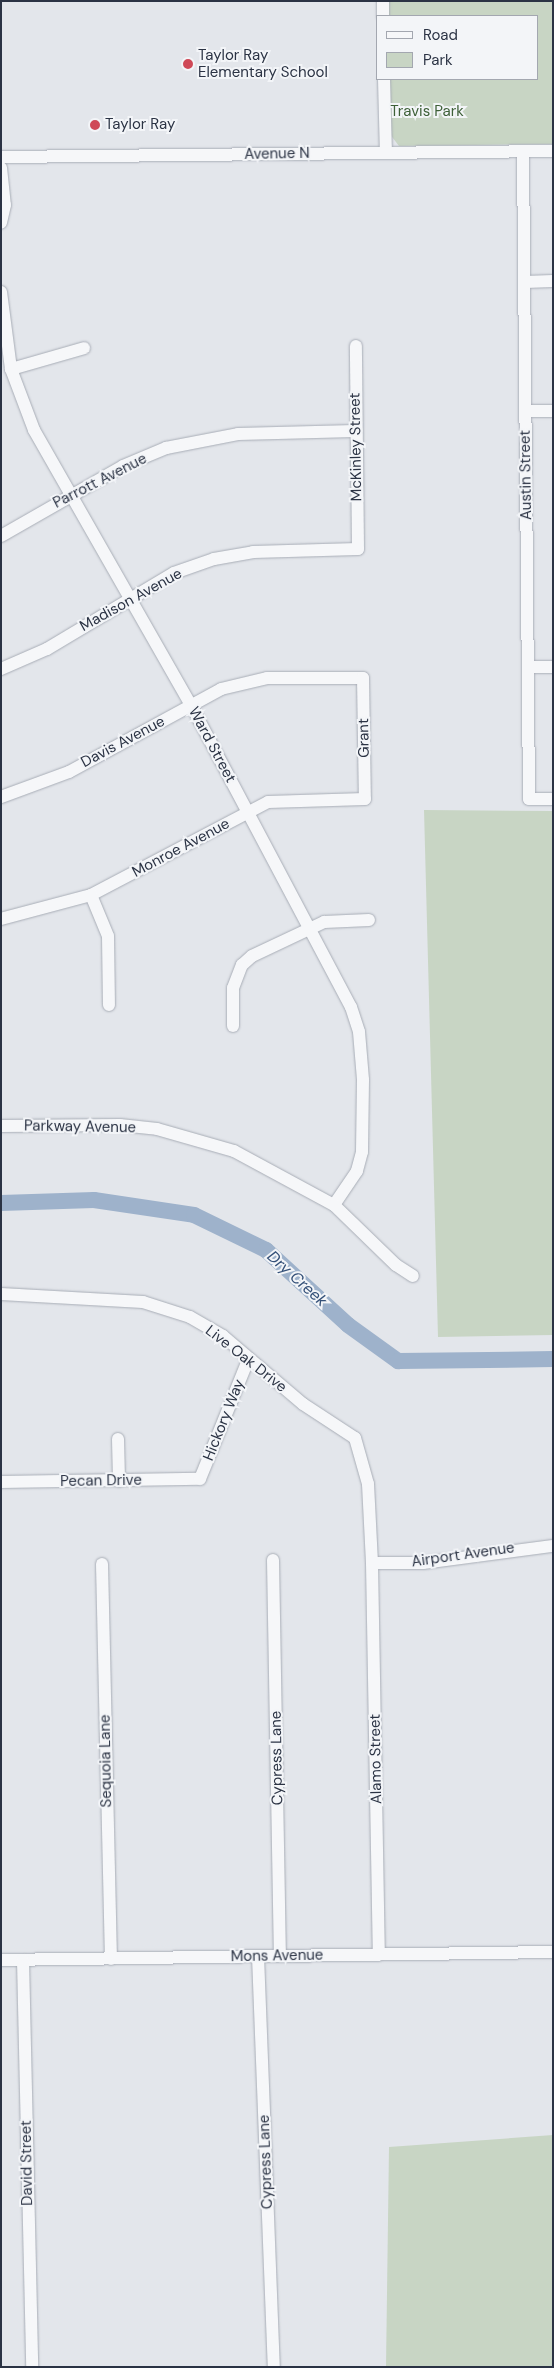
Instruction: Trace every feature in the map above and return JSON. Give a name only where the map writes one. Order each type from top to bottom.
[{"type":"street","points":[[383,1],[383,15]]},
{"type":"street","points":[[384,80],[386,153]]},
{"type":"street","name":"Austin Street","points":[[523,151],[529,799],[553,799]]},
{"type":"street","name":"Avenue N","points":[[1,157],[553,151]]},
{"type":"street","points":[[1,168],[5,206],[1,223]]},
{"type":"street","points":[[525,282],[553,281]]},
{"type":"street","name":"Ward Street","points":[[1,292],[12,370],[34,430],[191,705],[311,927],[351,1007],[359,1032],[363,1080],[362,1152],[357,1171],[334,1206]]},
{"type":"street","name":"McKinley Street","points":[[356,346],[355,432],[358,549]]},
{"type":"street","points":[[12,370],[84,348]]},
{"type":"street","points":[[525,411],[553,410]]},
{"type":"street","name":"Parrott Avenue","points":[[1,536],[70,495],[132,462],[206,438],[355,432]]},
{"type":"street","name":"Madison Avenue","points":[[1,670],[46,649],[174,573],[233,554],[358,549]]},
{"type":"street","points":[[528,667],[553,667]]},
{"type":"street","name":"Davis Avenue","points":[[1,797],[69,772],[221,689],[252,680],[363,678]]},
{"type":"street","name":"Grant","points":[[363,678],[365,799]]},
{"type":"street","name":"Monroe Avenue","points":[[1,919],[91,895],[248,812],[283,800],[365,799]]},
{"type":"street","points":[[91,895],[108,936],[109,1005]]},
{"type":"street","points":[[233,1026],[233,988],[242,965],[311,927],[334,919],[369,920]]},
{"type":"street","name":"Parkway Avenue","points":[[1,1126],[120,1125],[157,1129],[234,1151],[334,1206],[396,1265],[413,1276]]},
{"type":"street","name":"Live Oak Drive","points":[[1,1294],[94,1297],[167,1308],[223,1336],[248,1360],[355,1438],[368,1484],[372,1563]]},
{"type":"street","name":"Hickory Way","points":[[200,1479],[248,1360]]},
{"type":"street","points":[[118,1439],[119,1481]]},
{"type":"street","name":"Pecan Drive","points":[[1,1482],[200,1479]]},
{"type":"street","name":"Airport Avenue","points":[[372,1563],[422,1564],[553,1546]]},
{"type":"street","name":"Cypress Lane","points":[[273,1560],[280,1956]]},
{"type":"street","name":"Alamo Street","points":[[372,1563],[379,1954]]},
{"type":"street","name":"Sequoia Lane","points":[[102,1564],[111,1959]]},
{"type":"street","name":"Mons Avenue","points":[[1,1960],[553,1952]]},
{"type":"street","name":"Cypress Lane","points":[[258,1956],[274,2367]]},
{"type":"street","name":"David Street","points":[[23,1960],[32,2367]]},
{"type":"green space","name":"Travis Park","points":[[388,1],[553,1],[553,144],[399,146],[389,133],[389,80],[539,80],[539,15],[388,15]]},
{"type":"green space","points":[[424,810],[553,811],[553,1335],[438,1337]]},
{"type":"green space","points":[[553,2135],[553,2367],[386,2367],[389,2147]]},
{"type":"waterway","name":"Dry Creek","points":[[1,1203],[94,1200],[194,1215],[266,1250],[348,1325],[398,1361],[553,1359]]},
{"type":"place","name":"Taylor Ray Elementary School","points":[[188,64]]},
{"type":"place","name":"Taylor Ray","points":[[95,125]]}]
